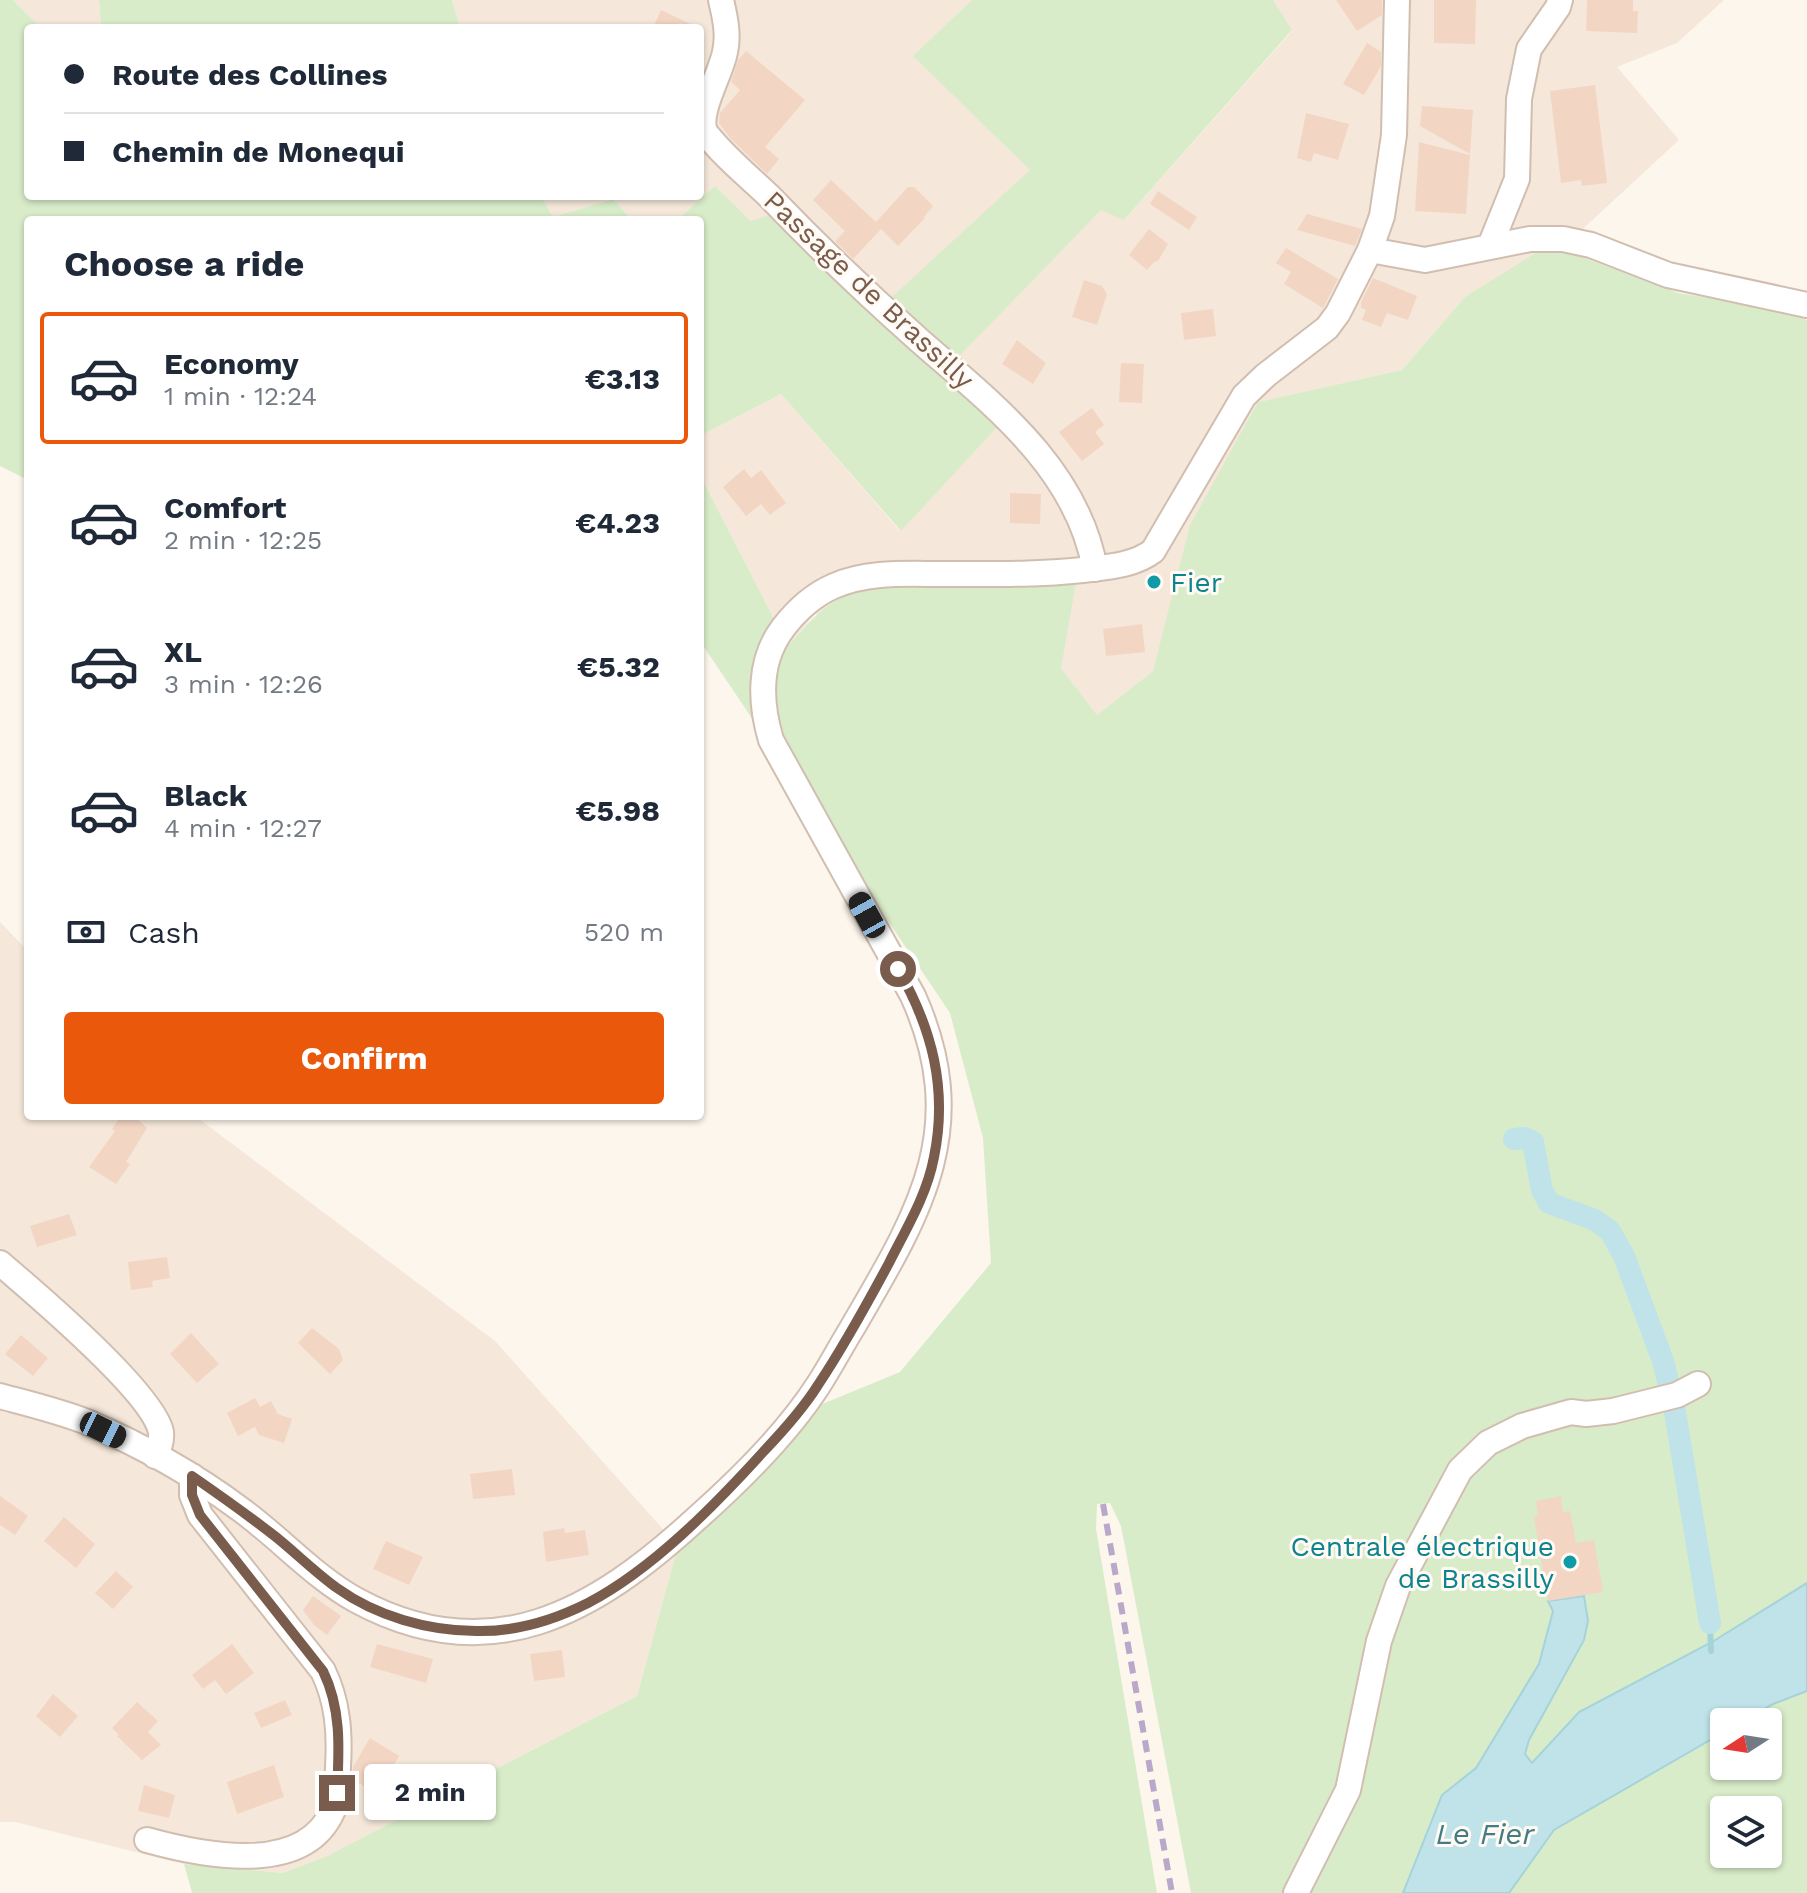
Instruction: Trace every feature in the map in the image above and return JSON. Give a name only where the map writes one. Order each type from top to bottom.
[{"type":"street","name":"Passage de Brassilly","points":[[704,113],[726,48],[721,0]]},
{"type":"street","points":[[0,1396],[85,1421],[192,1476],[240,1509],[323,1578],[376,1610],[420,1625],[478,1632],[525,1626],[590,1602],[651,1559],[721,1497],[785,1428],[817,1387],[877,1286],[929,1179],[940,1111],[936,1063],[913,996],[771,740],[763,708],[763,686],[771,650],[779,634],[805,604],[821,592],[850,580],[890,574],[1048,573],[1095,569],[1129,563],[1153,551],[1244,396],[1327,328],[1370,250],[1382,216],[1394,135],[1397,0]]},
{"type":"street","points":[[1490,246],[1517,179],[1519,99],[1529,49],[1560,0]]},
{"type":"street","name":"Passage de Brassilly","points":[[704,124],[705,132],[875,300],[1023,435],[1079,515],[1089,540],[1095,569]]},
{"type":"street","points":[[1370,250],[1425,260],[1538,238],[1578,241],[1668,275],[1807,305]]},
{"type":"street","points":[[0,1263],[69,1323],[145,1404],[161,1433],[161,1444],[155,1456]]},
{"type":"street","points":[[1296,1893],[1348,1790],[1379,1641],[1398,1586],[1460,1470],[1488,1443],[1522,1426],[1571,1412],[1613,1411],[1681,1392]]},
{"type":"street","points":[[147,1840],[188,1852],[225,1856],[281,1852],[293,1849],[318,1830],[334,1807],[337,1793],[337,1710],[330,1684],[200,1515],[192,1495],[192,1476]]},
{"type":"shaded area","points":[[13,0],[99,0],[101,24],[37,24]]},
{"type":"shaded area","points":[[452,0],[972,0],[914,56],[1031,170],[880,309],[751,221],[715,186],[704,196],[704,24],[459,24]]},
{"type":"shaded area","points":[[1273,0],[1724,0],[1677,43],[1617,67],[1679,140],[1561,249],[1465,297],[1402,370],[1258,402],[1169,616],[1153,671],[1097,715],[1061,668],[815,614],[788,646],[704,483],[704,434],[781,394],[900,531],[943,373],[1101,209],[1125,219],[1292,31]]},
{"type":"shaded area","points":[[543,200],[610,200],[556,216],[552,216]]},
{"type":"shaded area","points":[[614,200],[699,200],[681,216],[628,216]]},
{"type":"shaded area","points":[[0,922],[24,947],[24,1120],[200,1120],[495,1341],[678,1546],[637,1696],[327,1856],[283,1873],[184,1864],[15,1822],[0,1822]]},
{"type":"green space","points":[[0,0],[13,0],[37,24],[24,24],[24,200],[543,200],[552,216],[24,216],[24,478],[0,466]]},
{"type":"green space","points":[[99,0],[452,0],[459,24],[101,24]]},
{"type":"green space","points":[[972,0],[1273,0],[1292,30],[1124,220],[1101,210],[943,373],[998,426],[901,531],[781,394],[704,434],[704,216],[681,216],[699,200],[704,200],[704,196],[715,186],[751,221],[773,214],[880,308],[1030,170],[913,56]]},
{"type":"green space","points":[[610,200],[614,200],[628,216],[556,216]]},
{"type":"green space","points":[[1542,249],[1561,249],[1678,293],[1780,309],[1807,320],[1807,1583],[1712,1642],[1579,1712],[1532,1764],[1525,1755],[1529,1740],[1584,1640],[1549,1602],[1553,1610],[1539,1664],[1476,1768],[1442,1795],[1403,1893],[1191,1893],[1121,1526],[1110,1503],[1097,1504],[1096,1529],[1157,1893],[192,1893],[184,1864],[283,1873],[327,1856],[637,1696],[678,1546],[820,1405],[900,1372],[991,1263],[983,1138],[950,1013],[704,647],[704,483],[788,646],[826,608],[847,595],[875,585],[1076,583],[1061,668],[1097,715],[1153,671],[1190,525],[1258,402],[1402,370],[1465,297]]},
{"type":"green space","points":[[1807,1691],[1807,1893],[1509,1893],[1554,1830],[1710,1740],[1710,1780],[1782,1780],[1782,1708],[1766,1708]]},
{"type":"water","name":"Le Fier","points":[[1807,1583],[1807,1691],[1766,1708],[1710,1708],[1710,1740],[1554,1830],[1509,1893],[1403,1893],[1442,1795],[1476,1768],[1539,1664],[1553,1611],[1548,1601],[1584,1596],[1588,1621],[1584,1640],[1529,1740],[1525,1754],[1532,1763],[1579,1712],[1712,1642]]},
{"type":"building","points":[[1336,0],[1382,0],[1382,15],[1357,31]]},
{"type":"building","points":[[1434,0],[1476,0],[1475,44],[1434,43]]},
{"type":"building","points":[[1587,0],[1633,0],[1633,11],[1638,11],[1637,33],[1586,31]]},
{"type":"building","points":[[661,10],[691,24],[655,24]]},
{"type":"building","points":[[1367,43],[1381,52],[1381,66],[1364,95],[1343,84]]},
{"type":"building","points":[[746,51],[805,100],[765,147],[779,159],[767,174],[719,123],[720,113],[740,90],[731,82],[738,60]]},
{"type":"building","points":[[1595,85],[1607,183],[1582,186],[1581,180],[1561,183],[1550,91]]},
{"type":"building","points":[[1422,106],[1473,110],[1470,154],[1420,126]]},
{"type":"building","points":[[1306,113],[1349,124],[1338,160],[1314,153],[1311,162],[1297,158]]},
{"type":"building","points":[[1419,142],[1470,155],[1466,214],[1415,211]]},
{"type":"building","points":[[831,180],[876,222],[908,187],[914,187],[933,206],[898,246],[881,229],[853,259],[835,241],[845,231],[813,200]]},
{"type":"building","points":[[1158,191],[1197,217],[1189,230],[1150,204]]},
{"type":"building","points":[[1307,214],[1362,229],[1355,246],[1297,230]]},
{"type":"building","points":[[1149,229],[1168,244],[1158,261],[1147,270],[1129,255]]},
{"type":"building","points":[[1286,248],[1338,279],[1323,308],[1284,284],[1291,272],[1276,263]]},
{"type":"building","points":[[1373,278],[1417,296],[1408,320],[1387,313],[1381,327],[1362,320],[1366,310],[1361,308],[1361,302]]},
{"type":"building","points":[[1084,280],[1102,286],[1107,294],[1097,325],[1072,317]]},
{"type":"building","points":[[1213,309],[1216,336],[1184,340],[1181,313]]},
{"type":"building","points":[[1017,340],[1046,363],[1033,384],[1002,364]]},
{"type":"building","points":[[1121,363],[1144,364],[1142,403],[1119,402]]},
{"type":"building","points":[[1092,408],[1104,425],[1095,432],[1104,444],[1082,461],[1059,432]]},
{"type":"building","points":[[744,469],[751,478],[761,470],[786,503],[770,515],[761,504],[746,516],[723,487]]},
{"type":"building","points":[[1010,493],[1041,494],[1040,524],[1010,523]]},
{"type":"building","points":[[1142,624],[1145,652],[1106,656],[1103,629]]},
{"type":"building","points":[[118,1120],[138,1120],[147,1128],[126,1162],[130,1164],[116,1184],[89,1167],[115,1131],[112,1129]]},
{"type":"building","points":[[69,1214],[77,1235],[37,1247],[30,1226]]},
{"type":"building","points":[[167,1257],[170,1278],[152,1281],[153,1287],[131,1290],[128,1262]]},
{"type":"building","points":[[312,1328],[339,1349],[343,1360],[330,1374],[298,1343]]},
{"type":"building","points":[[191,1333],[219,1364],[197,1383],[170,1354]]},
{"type":"building","points":[[21,1335],[48,1358],[33,1376],[5,1354]]},
{"type":"building","points":[[255,1398],[260,1407],[271,1401],[278,1414],[292,1419],[284,1443],[259,1435],[255,1427],[238,1436],[227,1413]]},
{"type":"building","points":[[512,1469],[515,1495],[473,1499],[470,1474]]},
{"type":"building","points":[[0,1496],[28,1516],[15,1535],[0,1525]]},
{"type":"building","name":"Centrale électrique de Brassilly","points":[[1561,1496],[1563,1512],[1570,1511],[1576,1543],[1594,1540],[1603,1592],[1548,1601],[1534,1517],[1538,1516],[1536,1501]]},
{"type":"building","points":[[64,1517],[95,1544],[76,1568],[44,1541]]},
{"type":"building","points":[[564,1528],[565,1533],[585,1530],[589,1555],[546,1562],[543,1532]]},
{"type":"building","points":[[386,1541],[423,1557],[409,1585],[373,1569]]},
{"type":"building","points":[[116,1571],[133,1587],[113,1609],[95,1593]]},
{"type":"building","points":[[313,1596],[341,1616],[327,1635],[314,1625],[303,1610]]},
{"type":"building","points":[[232,1644],[254,1673],[226,1694],[215,1680],[203,1689],[192,1675]]},
{"type":"building","points":[[377,1644],[433,1659],[426,1683],[370,1667]]},
{"type":"building","points":[[562,1650],[565,1677],[534,1681],[530,1654]]},
{"type":"building","points":[[53,1694],[78,1716],[60,1737],[36,1716]]},
{"type":"building","points":[[285,1700],[292,1715],[261,1728],[254,1713]]},
{"type":"building","points":[[137,1702],[158,1721],[148,1732],[161,1745],[142,1760],[112,1728]]},
{"type":"building","points":[[370,1738],[399,1756],[376,1793],[352,1779],[353,1767]]},
{"type":"building","points":[[274,1765],[284,1797],[237,1814],[227,1782]]},
{"type":"building","points":[[383,1782],[405,1794],[393,1813],[372,1801]]},
{"type":"building","points":[[144,1785],[175,1795],[169,1818],[138,1811]]},
{"type":"waterway","points":[[1514,1139],[1525,1138],[1533,1142],[1542,1190],[1549,1203],[1595,1220],[1610,1231],[1624,1256],[1663,1361],[1674,1406],[1710,1623]]},
{"type":"waterway","points":[[1710,1623],[1711,1651]]},
{"type":"railway","points":[[1103,1504],[1172,1893]]},
{"type":"place","name":"Fier","points":[[1154,582]]},
{"type":"place","name":"Centrale électrique de Brassilly","points":[[1570,1562]]},
{"type":"route","points":[[337,1793],[337,1710],[330,1684],[200,1515],[192,1495],[192,1476],[240,1509],[340,1591],[376,1610],[420,1625],[478,1632],[525,1626],[568,1612],[620,1583],[721,1497],[785,1428],[817,1387],[877,1286],[919,1205],[929,1179],[938,1136],[939,1086],[923,1017],[898,969]]}]
